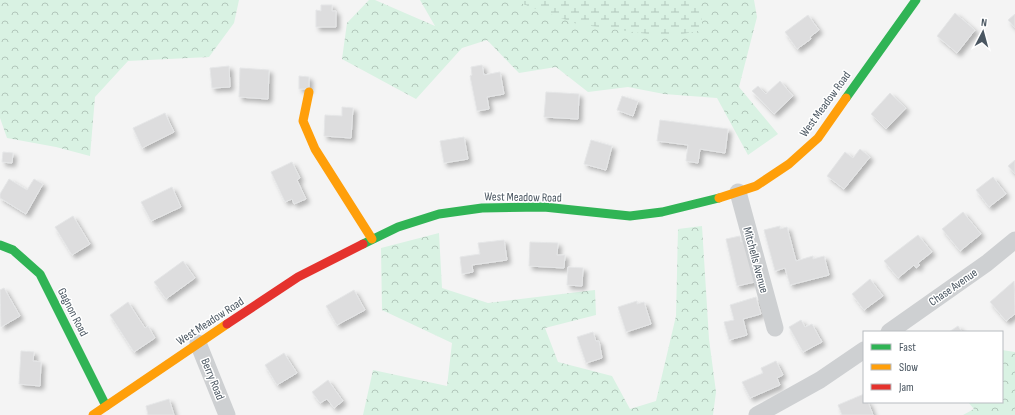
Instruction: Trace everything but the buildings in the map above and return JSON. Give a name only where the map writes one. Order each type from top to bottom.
[{"type":"street","name":"West Meadow Road","points":[[93,415],[298,277],[398,227],[439,214],[482,208],[544,207],[630,216],[662,212],[710,201],[756,186],[782,169],[818,138],[916,0]]},
{"type":"street","points":[[309,92],[303,121],[315,149],[372,239]]},
{"type":"street","name":"Mitchells Avenue","points":[[738,192],[774,328]]},
{"type":"street","name":"Chase Avenue","points":[[890,331],[987,263],[1015,240]]},
{"type":"street","name":"Gagnon Road","points":[[0,245],[13,250],[40,274],[106,406]]},
{"type":"street","name":"Berry Road","points":[[198,343],[227,415]]},
{"type":"street","points":[[757,415],[820,380],[863,351]]},
{"type":"green space","points":[[0,0],[239,0],[234,23],[209,57],[128,61],[95,97],[90,156],[56,147],[7,138],[0,118]]},
{"type":"green space","points":[[369,0],[375,0],[435,26],[420,0],[754,0],[757,17],[739,87],[778,134],[748,155],[717,98],[664,94],[628,87],[588,92],[556,67],[519,73],[487,40],[462,48],[416,99],[342,59],[347,23]]},
{"type":"green space","points":[[512,0],[699,0],[703,30],[668,37],[577,24]]},
{"type":"green space","points":[[702,226],[709,339],[716,392],[713,415],[363,415],[373,370],[447,386],[452,343],[382,310],[381,248],[439,233],[442,288],[488,303],[595,290],[596,315],[545,328],[558,362],[612,376],[630,409],[656,401],[676,316],[678,229]]},
{"type":"green space","points":[[1003,350],[1015,352],[1015,415],[963,415],[974,409],[969,403],[1003,403]]},
{"type":"traffic: fast","points":[[846,98],[916,0]]},
{"type":"traffic: fast","points":[[363,244],[398,227],[439,214],[482,208],[544,207],[630,216],[662,212],[719,198]]},
{"type":"traffic: fast","points":[[0,245],[13,250],[40,274],[106,406]]},
{"type":"traffic: slow","points":[[309,92],[303,121],[315,149],[372,239]]},
{"type":"traffic: slow","points":[[719,198],[756,186],[789,164],[818,138],[846,98]]},
{"type":"traffic: slow","points":[[93,415],[227,324]]},
{"type":"traffic: jam","points":[[227,324],[298,277],[363,244]]}]
